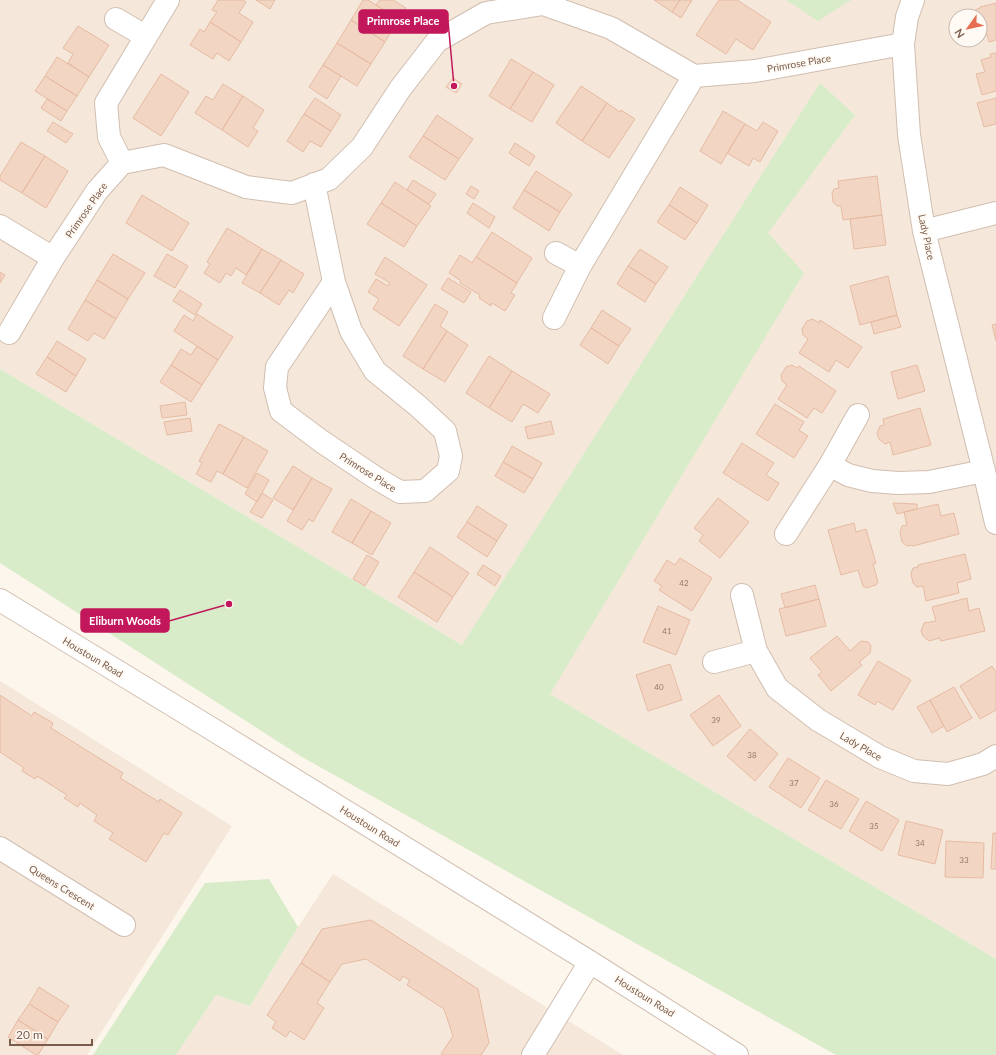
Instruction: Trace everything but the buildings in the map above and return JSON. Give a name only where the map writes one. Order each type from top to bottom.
[{"type":"street","points":[[168,0],[106,103],[109,137],[122,163],[164,155],[246,186],[292,193],[329,178],[362,147],[400,89],[437,40],[486,13],[543,4],[611,28],[694,76],[580,266],[554,318]]},
{"type":"street","name":"Lady Place","points":[[913,0],[907,17],[903,44],[909,135],[924,231],[996,523]]},
{"type":"street","points":[[116,19],[145,36]]},
{"type":"street","name":"Primrose Place","points":[[694,76],[755,71],[903,44]]},
{"type":"street","name":"Primrose Place","points":[[9,333],[53,258],[97,191],[122,163]]},
{"type":"street","name":"Primrose Place","points":[[314,184],[334,282],[351,331],[375,371],[418,406],[445,432],[451,456],[448,471],[425,491],[400,492],[382,482],[321,441],[281,411],[275,388],[277,367],[334,282]]},
{"type":"street","points":[[924,231],[996,213]]},
{"type":"street","points":[[0,226],[53,258]]},
{"type":"street","points":[[556,253],[580,266]]},
{"type":"street","points":[[786,534],[830,465],[858,415]]},
{"type":"street","points":[[830,465],[848,475],[872,481],[898,483],[929,482],[984,470]]},
{"type":"street","name":"Lady Place","points":[[742,595],[756,650],[778,688],[818,720],[880,757],[914,771],[948,774],[983,764],[996,756]]},
{"type":"street","name":"Houstoun Road","points":[[0,600],[590,962],[737,1055]]},
{"type":"street","points":[[714,662],[756,650]]},
{"type":"street","name":"Queens Crescent","points":[[0,848],[124,925]]},
{"type":"street","points":[[533,1055],[590,962]]},
{"type":"shaded area","points":[[0,0],[996,0],[996,959],[550,694],[462,645],[0,369]]},
{"type":"shaded area","points":[[0,681],[232,826],[87,1055],[0,1055]]},
{"type":"shaded area","points":[[333,874],[623,1055],[176,1055],[216,995],[250,1006],[298,927]]},
{"type":"green space","points":[[786,0],[851,0],[818,21]]},
{"type":"green space","points":[[820,83],[855,115],[768,233],[804,273],[550,694],[996,959],[996,1055],[836,1055],[302,757],[0,563],[0,369],[462,645]]},
{"type":"green space","points":[[269,879],[298,927],[250,1006],[216,995],[176,1055],[93,1055],[205,883]]},
{"type":"place","name":"Primrose Place","points":[[454,86]]},
{"type":"place","name":"Eliburn Woods","points":[[229,604]]}]
